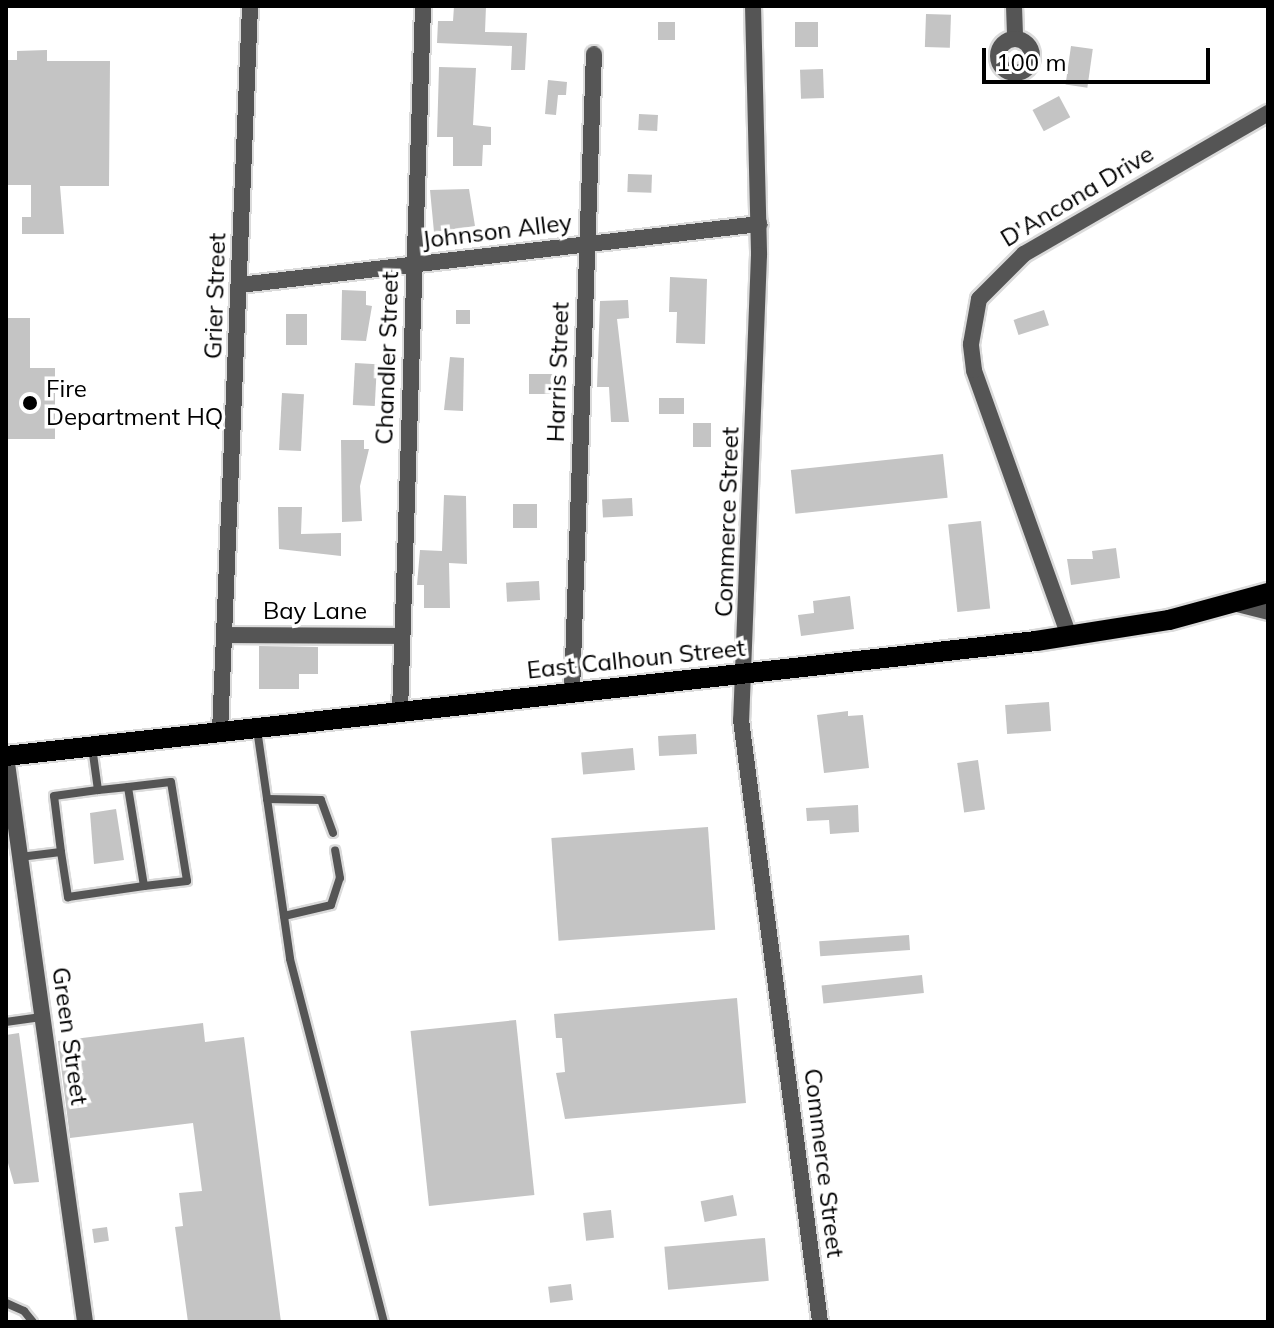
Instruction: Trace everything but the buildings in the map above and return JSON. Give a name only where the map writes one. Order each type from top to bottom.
[{"type":"main road","points":[[1237,604],[1268,593]]},
{"type":"main road","name":"East Calhoun Street","points":[[6,756],[1069,636],[1237,604]]},
{"type":"street","name":"Grier Street","points":[[220,732],[227,635],[250,6]]},
{"type":"street","name":"Chandler Street","points":[[400,712],[423,6]]},
{"type":"street","name":"Commerce Street","points":[[753,6],[759,224],[741,720],[820,1322]]},
{"type":"street","points":[[1014,6],[1015,39]]},
{"type":"street","name":"Harris Street","points":[[572,692],[594,54]]},
{"type":"street","name":"D'Ancona Drive","points":[[1069,636],[974,370],[971,344],[979,299],[1024,254],[1268,113]]},
{"type":"street","name":"Johnson Alley","points":[[240,285],[759,224]]},
{"type":"street","name":"East Calhoun Street","points":[[1237,604],[1268,612]]},
{"type":"street","name":"Bay Lane","points":[[227,635],[402,636]]},
{"type":"street","name":"Green Street","points":[[6,756],[9,796],[85,1322]]},
{"type":"lane","points":[[257,728],[290,959],[384,1322]]},
{"type":"lane","points":[[92,747],[98,790]]},
{"type":"lane","points":[[171,782],[187,881],[68,897],[54,796],[128,787],[171,782]]},
{"type":"lane","points":[[128,787],[144,886]]},
{"type":"lane","points":[[267,799],[300,796],[321,800],[333,833]]},
{"type":"lane","points":[[284,916],[331,905],[340,878],[335,850]]},
{"type":"lane","points":[[20,857],[61,852]]},
{"type":"lane","points":[[6,1022],[43,1017]]},
{"type":"lane","points":[[6,1303],[24,1311],[33,1322]]},
{"type":"place","name":"Fire Department HQ","points":[[30,403]]}]
